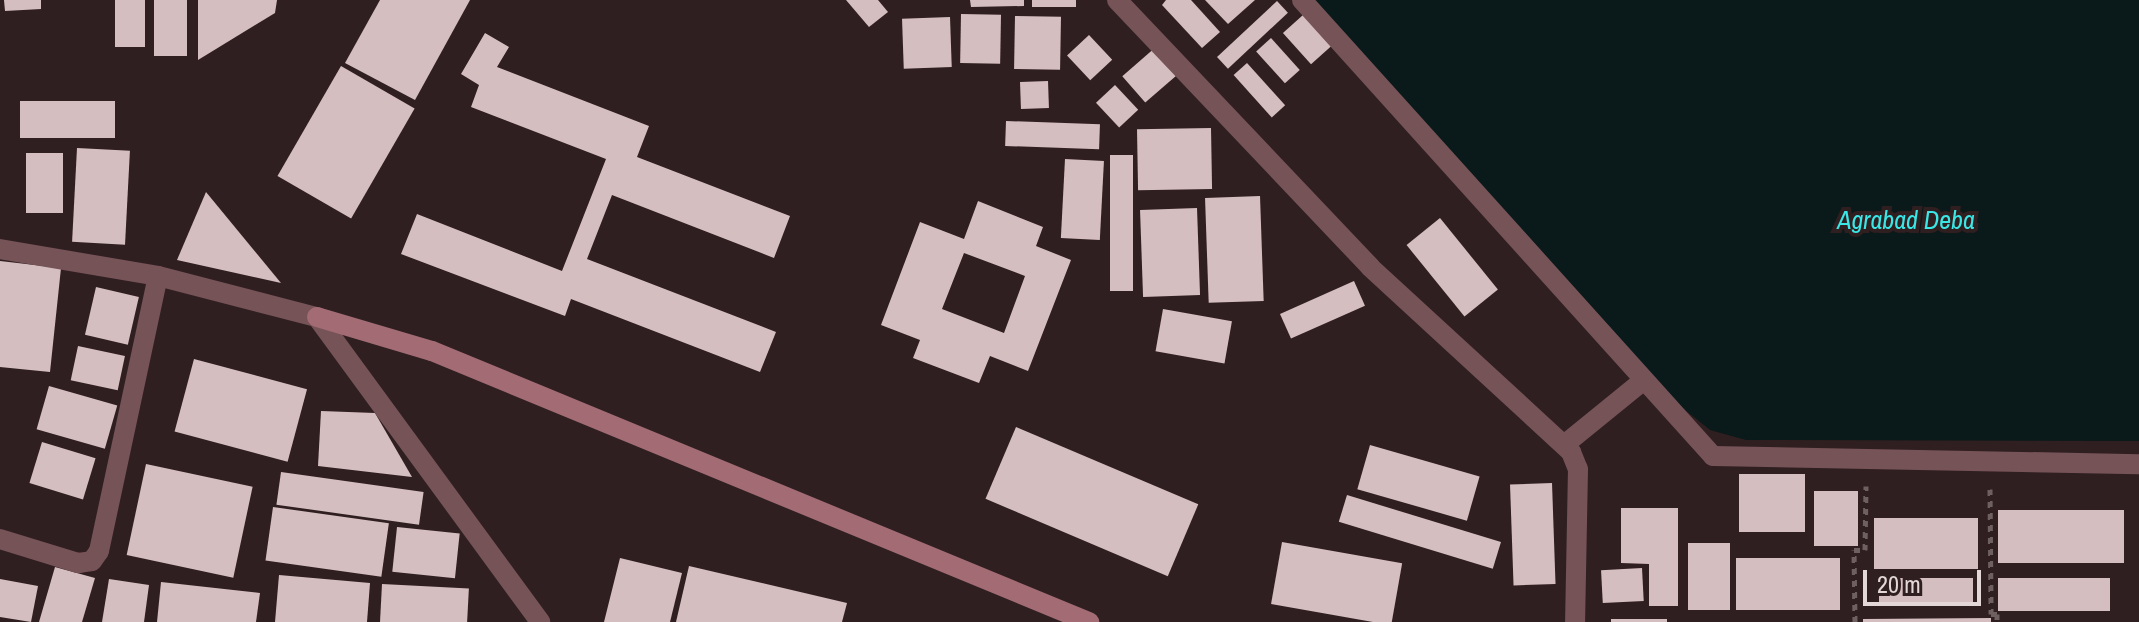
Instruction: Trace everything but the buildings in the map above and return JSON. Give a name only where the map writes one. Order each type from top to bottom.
[{"type":"street","points":[[1117,0],[1370,267],[1564,445],[1578,469],[1575,622]]},
{"type":"street","points":[[1302,0],[1713,456],[2139,464]]},
{"type":"street","points":[[0,249],[158,276],[317,317],[432,351],[1089,622]]},
{"type":"street","points":[[0,539],[78,563],[92,561],[99,551],[158,276]]},
{"type":"street","points":[[317,317],[540,622]]},
{"type":"street","points":[[1564,445],[1644,380]]},
{"type":"path","points":[[1855,622],[1854,550],[1865,550],[1866,459]]},
{"type":"path","points":[[1990,461],[1991,614],[1997,614],[1997,622]]},
{"type":"water","name":"Agrabad Deba","points":[[1314,0],[2139,0],[2139,441],[1746,440],[1710,430],[1668,396]]}]
